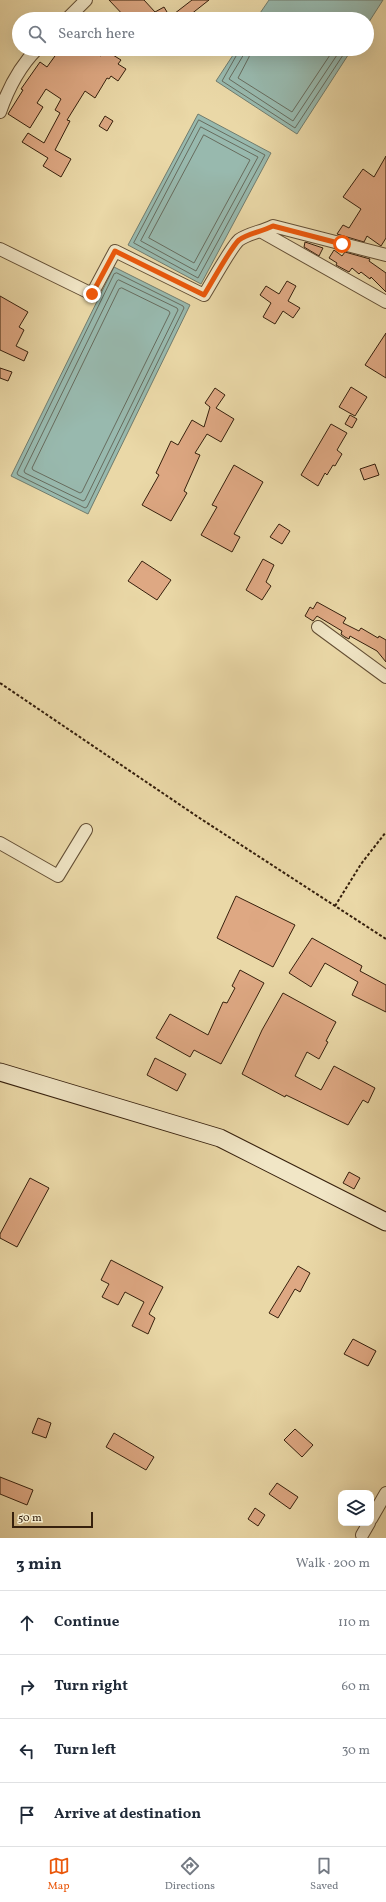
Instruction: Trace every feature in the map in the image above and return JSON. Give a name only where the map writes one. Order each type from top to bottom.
[{"type":"street","points":[[74,12],[86,0]]},
{"type":"street","points":[[0,112],[9,87],[30,56]]},
{"type":"street","points":[[0,249],[92,294],[115,251],[204,295],[238,241],[250,234],[262,232],[273,226],[386,255]]},
{"type":"street","points":[[262,232],[386,302]]},
{"type":"street","points":[[318,627],[386,677]]},
{"type":"street","points":[[0,843],[58,876],[86,830]]},
{"type":"street","points":[[0,1072],[220,1138],[386,1222]]},
{"type":"street","points":[[374,1514],[386,1493]]},
{"type":"street","points":[[362,1535],[367,1526]]},
{"type":"path","points":[[0,683],[198,817],[386,939]]},
{"type":"path","points":[[335,906],[361,864],[386,832]]},
{"type":"water","points":[[269,0],[383,0],[374,14],[374,12],[261,12]]},
{"type":"water","points":[[232,56],[347,56],[297,134],[216,81]]},
{"type":"water","points":[[198,114],[271,153],[201,284],[128,245]]},
{"type":"water","points":[[114,267],[190,305],[88,514],[11,476]]},
{"type":"building","points":[[109,0],[144,0],[155,12],[120,12]]},
{"type":"building","points":[[192,0],[209,0],[194,12],[176,12]]},
{"type":"building","points":[[164,7],[167,12],[155,12]]},
{"type":"building","points":[[55,56],[115,56],[121,60],[118,64],[126,69],[118,81],[111,76],[109,79],[107,78],[95,98],[85,91],[67,120],[70,121],[55,150],[71,159],[61,177],[43,166],[48,158],[22,142],[28,133],[44,143],[60,113],[55,110],[61,99],[46,89],[37,103],[43,107],[30,128],[8,114],[23,90],[21,89],[40,62],[47,67]]},
{"type":"building","points":[[105,116],[113,121],[107,131],[99,126]]},
{"type":"building","points":[[386,156],[386,238],[381,246],[367,236],[364,242],[337,234],[343,225],[349,228],[361,209],[343,197],[363,169],[374,177]]},
{"type":"building","points":[[305,242],[323,248],[319,256],[304,247]]},
{"type":"building","points":[[334,250],[342,256],[345,252],[370,259],[369,261],[386,273],[386,292],[371,277],[370,279],[361,272],[359,274],[352,268],[349,272],[336,265],[337,263],[329,258]]},
{"type":"building","points":[[287,281],[296,286],[288,301],[300,308],[293,318],[283,311],[275,324],[263,317],[271,303],[260,295],[266,286],[279,294]]},
{"type":"building","points":[[0,296],[28,312],[19,327],[24,330],[16,346],[28,352],[24,361],[0,350]]},
{"type":"building","points":[[386,333],[386,378],[365,365]]},
{"type":"building","points":[[0,368],[12,372],[8,381],[0,378]]},
{"type":"building","points":[[351,387],[367,397],[355,416],[339,407]]},
{"type":"building","points":[[215,388],[225,395],[216,408],[234,419],[221,442],[207,434],[195,453],[200,455],[184,491],[187,493],[171,521],[142,505],[159,475],[156,473],[171,441],[178,445],[192,420],[204,427],[210,407],[205,403]]},
{"type":"building","points":[[350,415],[357,419],[352,428],[345,424]]},
{"type":"building","points":[[331,424],[347,433],[337,450],[342,454],[335,466],[333,465],[327,475],[325,473],[318,486],[301,475]]},
{"type":"building","points":[[375,464],[379,475],[364,480],[360,469]]},
{"type":"building","points":[[234,465],[263,482],[234,534],[240,537],[232,552],[201,535],[217,507],[212,505]]},
{"type":"building","points":[[279,524],[290,531],[282,544],[270,537]]},
{"type":"building","points":[[263,559],[274,565],[266,582],[271,586],[262,600],[246,590]]},
{"type":"building","points":[[142,561],[171,580],[157,600],[128,581]]},
{"type":"building","points":[[317,602],[346,618],[343,623],[359,631],[361,628],[378,638],[379,636],[386,640],[386,662],[377,651],[350,636],[349,639],[345,637],[341,634],[342,631],[317,616],[313,621],[305,616],[310,607],[313,609]]},
{"type":"building","points":[[236,896],[295,925],[273,967],[217,938]]},
{"type":"building","points":[[312,938],[362,966],[360,971],[386,985],[386,1012],[352,995],[358,982],[325,963],[311,987],[289,973]]},
{"type":"building","points":[[240,970],[264,983],[221,1064],[194,1050],[190,1057],[156,1038],[170,1014],[208,1035],[223,1002],[227,1003],[235,988],[232,986]]},
{"type":"building","points":[[283,993],[336,1022],[319,1059],[307,1052],[295,1076],[321,1090],[334,1066],[375,1088],[368,1103],[363,1100],[348,1125],[286,1095],[285,1097],[242,1074],[262,1030]]},
{"type":"building","points":[[155,1058],[186,1074],[177,1091],[147,1075]]},
{"type":"building","points":[[349,1172],[360,1178],[354,1189],[343,1183]]},
{"type":"building","points":[[30,1178],[49,1188],[17,1247],[0,1238],[0,1234]]},
{"type":"building","points":[[111,1260],[163,1287],[149,1314],[155,1318],[148,1334],[132,1326],[144,1302],[125,1292],[118,1305],[102,1297],[109,1284],[101,1280]]},
{"type":"building","points":[[298,1266],[310,1273],[300,1292],[295,1289],[278,1318],[269,1313]]},
{"type":"building","points":[[353,1339],[376,1351],[368,1366],[344,1354]]},
{"type":"building","points":[[38,1418],[51,1423],[46,1438],[32,1433]]},
{"type":"building","points":[[295,1429],[313,1445],[302,1457],[284,1440]]},
{"type":"building","points":[[114,1433],[154,1457],[146,1470],[106,1447]]},
{"type":"building","points":[[0,1477],[33,1490],[27,1505],[0,1494]]},
{"type":"building","points":[[277,1483],[298,1497],[290,1509],[269,1494]]},
{"type":"building","points":[[255,1508],[265,1515],[258,1526],[248,1519]]},
{"type":"route","points":[[92,294],[115,251],[204,295],[238,241],[250,234],[262,232],[273,226],[342,244]]}]
